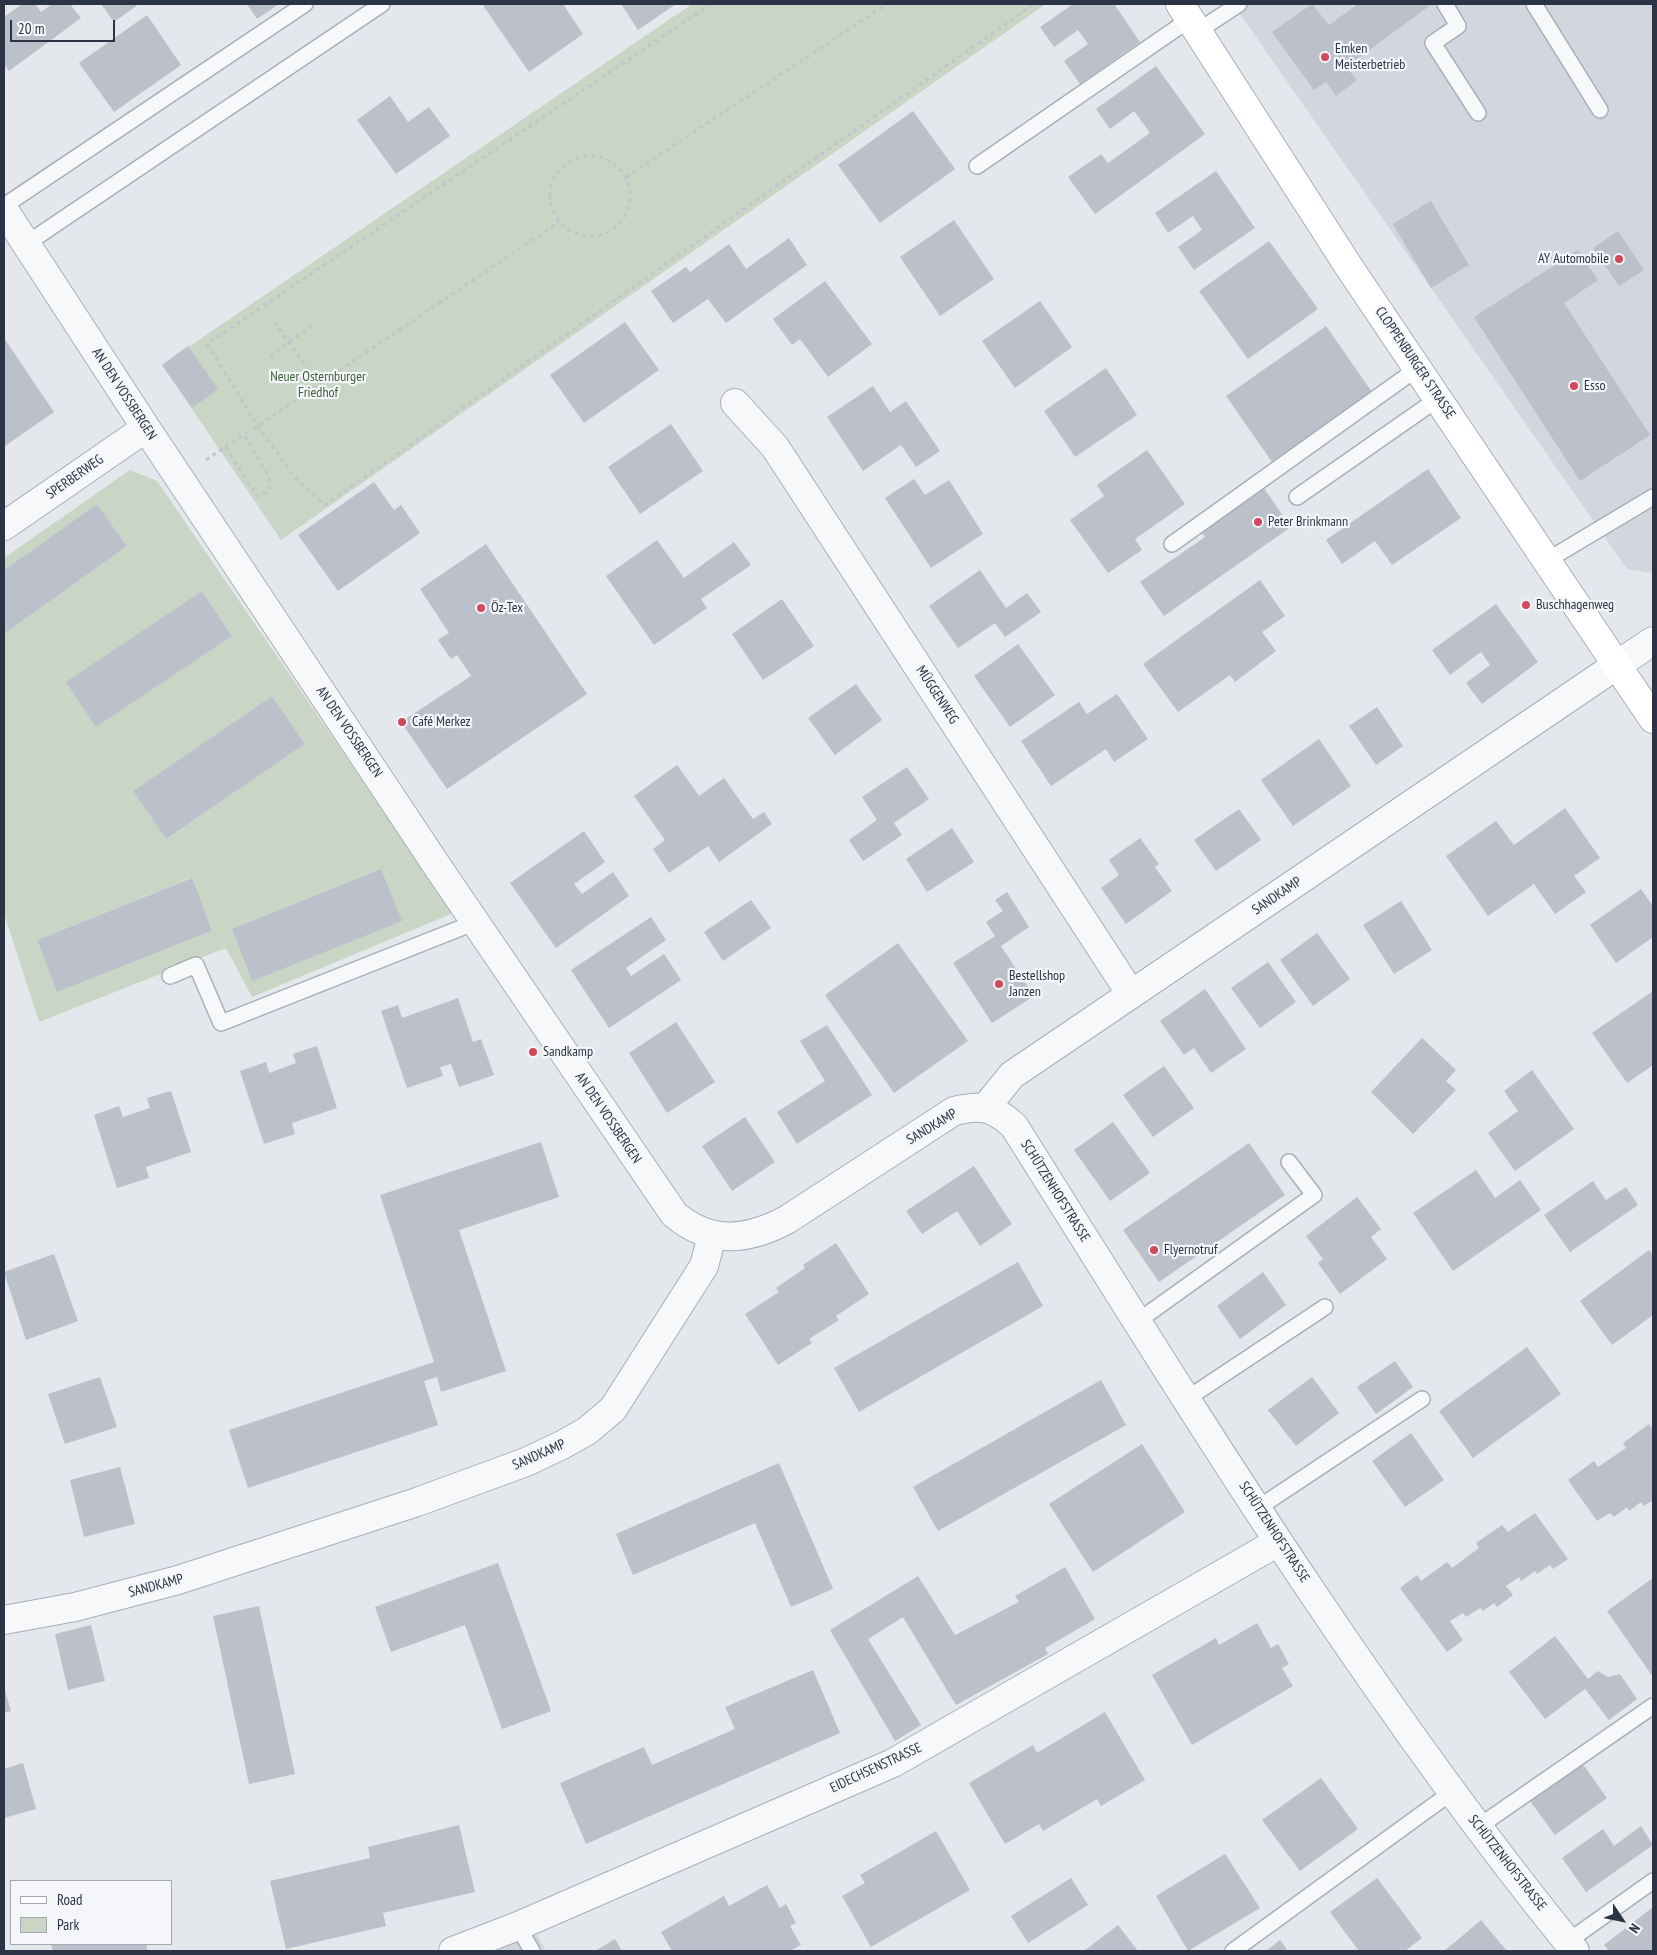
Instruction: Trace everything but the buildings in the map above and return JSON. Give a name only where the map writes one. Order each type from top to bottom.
[{"type":"main road","name":"CLOPPENBURGER STRASSE","points":[[1190,18],[1349,266],[1653,719]]},
{"type":"street","name":"AN DEN VOSSBERGEN","points":[[4,210],[146,428],[662,1199],[685,1224],[712,1236]]},
{"type":"street","name":"MÜGGENWEG","points":[[735,403],[775,447],[1131,994]]},
{"type":"street","name":"SPERBERWEG","points":[[4,526],[146,428]]},
{"type":"street","points":[[1617,665],[1653,641]]},
{"type":"street","name":"SANDKAMP","points":[[4,1620],[75,1607],[187,1578],[416,1502],[526,1462],[587,1431],[613,1410],[704,1266],[712,1236],[731,1237],[770,1229],[954,1111],[970,1107],[986,1107],[1012,1075],[1617,665]]},
{"type":"street","name":"SCHÜTZENHOFSTRASSE","points":[[986,1107],[1014,1126],[1278,1542],[1390,1707],[1478,1827],[1571,1946]]},
{"type":"street","name":"EIDECHSENSTRASSE","points":[[453,1951],[518,1926],[893,1763],[1278,1542]]},
{"type":"lane","points":[[4,206],[305,4]]},
{"type":"lane","points":[[26,244],[382,4]]},
{"type":"lane","points":[[977,166],[1190,18],[1239,4]]},
{"type":"lane","points":[[1445,4],[1458,26],[1434,43],[1478,113]]},
{"type":"lane","points":[[1534,4],[1600,110]]},
{"type":"lane","points":[[1172,544],[1418,368]]},
{"type":"lane","points":[[1297,497],[1439,398]]},
{"type":"lane","points":[[1546,561],[1653,497]]},
{"type":"lane","points":[[170,976],[196,965],[221,1023],[476,922]]},
{"type":"lane","points":[[1138,1321],[1314,1195],[1289,1162]]},
{"type":"lane","points":[[1188,1398],[1325,1307]]},
{"type":"lane","points":[[1258,1508],[1422,1399]]},
{"type":"lane","points":[[1478,1827],[1653,1706]]},
{"type":"lane","points":[[1233,1951],[1452,1792]]},
{"type":"lane","points":[[1571,1946],[1653,1880]]},
{"type":"lane","points":[[518,1926],[532,1951]]},
{"type":"path","points":[[712,4],[207,344],[257,425],[296,479],[325,505],[1034,4]]},
{"type":"path","points":[[626,177],[887,4]]},
{"type":"path","points":[[587,155],[603,157],[616,164],[626,177],[631,194],[630,204],[625,216],[612,230],[594,236],[572,232],[559,222],[551,207],[550,193],[556,174],[572,160],[587,155]]},
{"type":"path","points":[[180,477],[559,222]]},
{"type":"path","points":[[274,322],[319,384]]},
{"type":"path","points":[[270,356],[311,326]]},
{"type":"path","points":[[225,447],[257,496],[269,491],[269,477],[244,435]]},
{"type":"shaded area","points":[[1233,4],[1653,4],[1653,573],[1627,569]]},
{"type":"shaded area","points":[[534,1929],[546,1951],[491,1951]]},
{"type":"green space","name":"Neuer Osternburger Friedhof","points":[[692,4],[1046,4],[281,540],[162,365]]},
{"type":"green space","points":[[130,470],[157,481],[453,913],[252,997],[226,948],[39,1022],[4,913],[4,634],[127,546],[97,504],[4,570],[4,558]],"holes":[[[202,591],[232,636],[96,726]],[[272,696],[305,744],[166,839],[133,791]],[[381,869],[252,980],[232,929]],[[191,878],[212,931],[57,992],[37,940]]]},
{"type":"place","name":"Emken Meisterbetrieb","points":[[1325,57]]},
{"type":"place","name":"AY Automobile","points":[[1619,259]]},
{"type":"place","name":"Esso","points":[[1574,386]]},
{"type":"place","name":"Peter Brinkmann","points":[[1258,522]]},
{"type":"place","name":"Buschhagenweg","points":[[1526,605]]},
{"type":"place","name":"Öz-Tex","points":[[481,608]]},
{"type":"place","name":"Café Merkez","points":[[402,722]]},
{"type":"place","name":"Bestellshop Janzen","points":[[999,984]]},
{"type":"place","name":"Sandkamp","points":[[533,1052]]},
{"type":"place","name":"Flyernotruf","points":[[1154,1250]]}]
